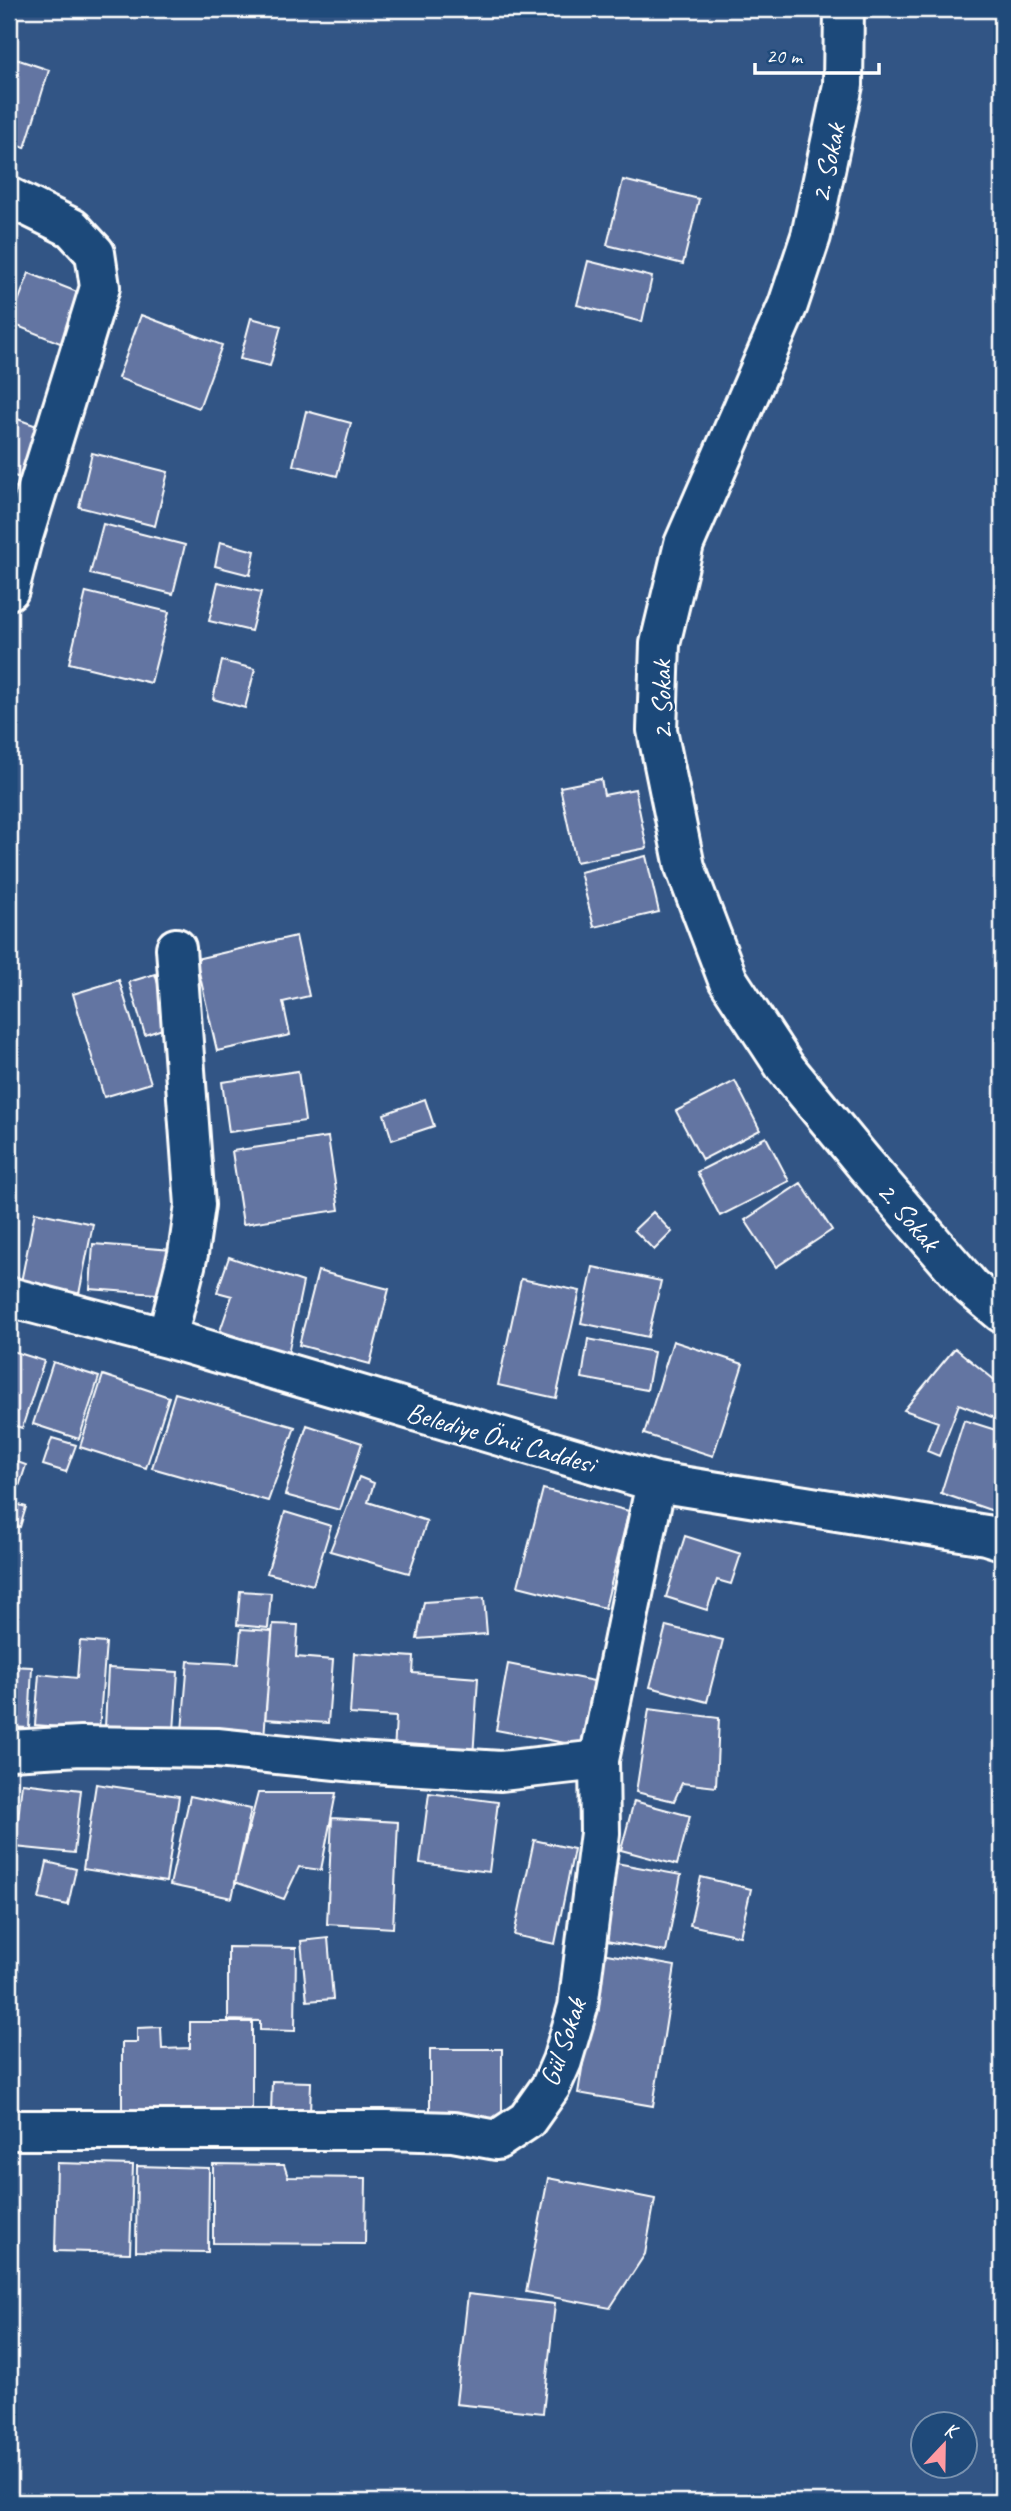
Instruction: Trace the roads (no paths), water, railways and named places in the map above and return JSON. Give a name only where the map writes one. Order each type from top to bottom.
[{"type":"street","name":"2. Sokak","points":[[844,9],[843,85],[811,236],[788,305],[684,544],[660,644],[657,730],[685,867],[728,980],[785,1067],[971,1287],[1002,1313]]},
{"type":"street","points":[[9,197],[72,228],[95,253],[100,288],[21,542],[9,590]]},
{"type":"street","points":[[167,1338],[188,1254],[195,1205],[176,948]]},
{"type":"street","name":"Belediye Önü Caddesi","points":[[9,1297],[167,1338],[656,1482],[986,1535],[1002,1540]]},
{"type":"street","name":"Gül Sokak","points":[[9,2130],[388,2130],[453,2132],[497,2140],[527,2120],[551,2086],[562,2061],[578,2007],[600,1833],[599,1760],[656,1482]]},
{"type":"street","points":[[9,1751],[81,1746],[217,1748],[356,1762],[501,1771],[599,1760]]}]
